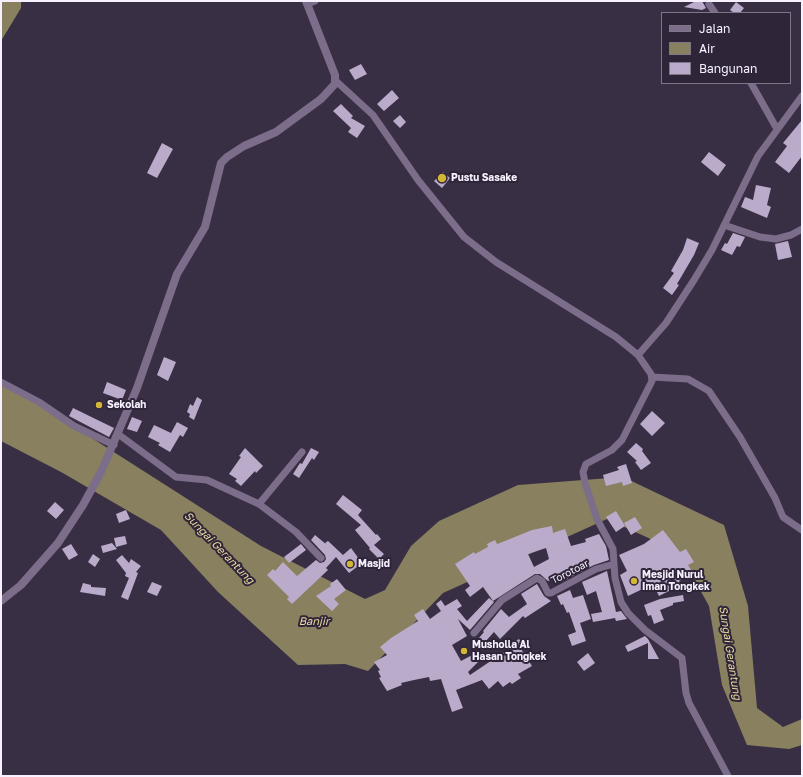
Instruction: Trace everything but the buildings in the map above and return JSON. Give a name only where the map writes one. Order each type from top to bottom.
[{"type":"street","points":[[309,2],[336,81],[373,115],[420,182],[464,237],[496,262],[616,337],[638,355],[652,376],[652,383],[620,443],[612,450],[592,460],[584,467],[583,475],[597,519],[611,541],[617,592],[623,607],[645,630],[682,658],[686,693],[728,776]]},
{"type":"street","points":[[709,4],[714,12]]},
{"type":"street","points":[[1,601],[21,585],[58,543],[84,504],[101,472],[114,446],[137,388],[177,274],[205,227],[222,163],[227,157],[244,146],[276,132],[321,99],[328,93],[336,81]]},
{"type":"street","points":[[752,84],[777,129]]},
{"type":"street","points":[[638,355],[666,323],[677,307],[708,257],[756,160],[802,96]]},
{"type":"street","points":[[724,225],[760,237],[776,239],[791,235],[802,228]]},
{"type":"street","points":[[652,376],[688,379],[709,391],[740,437],[775,498],[783,517],[802,530]]},
{"type":"street","points":[[1,382],[39,402],[74,426],[114,446]]},
{"type":"street","points":[[118,434],[176,477],[197,477],[207,480],[259,504],[296,532],[321,558]]},
{"type":"street","points":[[259,504],[302,452]]},
{"type":"street","name":"Torotoar","points":[[474,633],[502,600],[537,578],[542,581],[548,592],[551,593],[596,569],[614,564]]},
{"type":"water","points":[[1,1],[21,1],[21,8],[1,41]]},
{"type":"water","name":"Banjir","points":[[1,380],[261,546],[365,599],[385,590],[411,546],[439,521],[518,485],[623,477],[724,525],[748,606],[757,708],[783,727],[802,719],[802,745],[789,749],[747,745],[722,685],[709,606],[679,552],[607,519],[443,593],[368,671],[345,664],[298,665],[218,592],[161,530],[61,472],[1,441]]},
{"type":"place","name":"Pustu Sasake","points":[[442,178]]},
{"type":"place","name":"Sekolah","points":[[99,405]]},
{"type":"place","name":"Masjid","points":[[350,564]]},
{"type":"place","name":"Mesjid Nurul Iman Tongkek","points":[[634,581]]},
{"type":"place","name":"Musholla Al Hasan Tongkek","points":[[464,651]]},
{"type":"water label","name":"Sungai Gerantung","points":[[219,548]]},
{"type":"water label","name":"Sungai Gerantung","points":[[730,653]]}]
